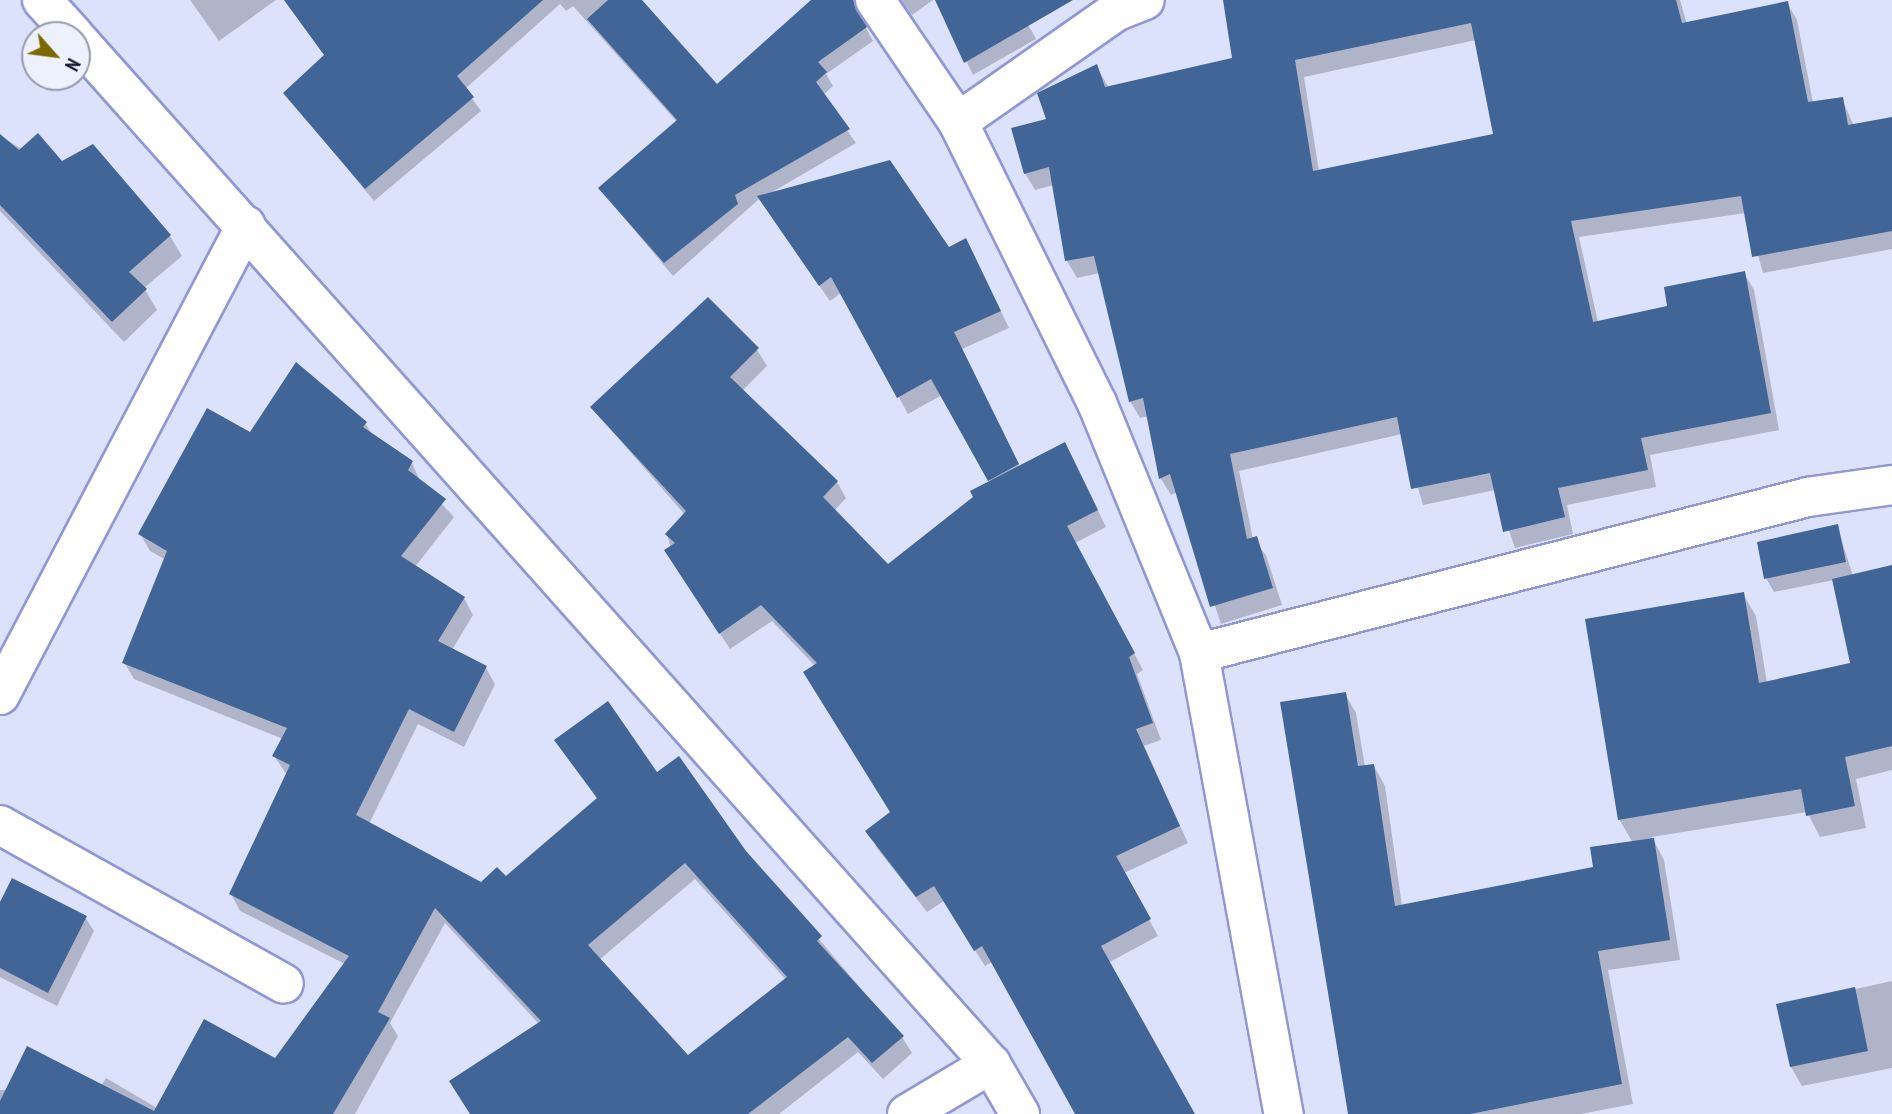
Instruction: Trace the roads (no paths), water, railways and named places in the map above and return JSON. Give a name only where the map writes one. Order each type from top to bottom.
[{"type":"street","points":[[42,0],[61,21]]},
{"type":"street","points":[[875,0],[958,122],[1097,403],[1199,653],[1284,1114]]},
{"type":"street","points":[[958,122],[1124,4]]},
{"type":"street","points":[[91,55],[246,225],[991,1064],[1020,1114]]},
{"type":"street","points":[[0,695],[246,225]]},
{"type":"street","points":[[1199,653],[1808,497],[1892,485]]},
{"type":"street","points":[[0,825],[284,984]]},
{"type":"street","points":[[908,1114],[991,1064]]}]
